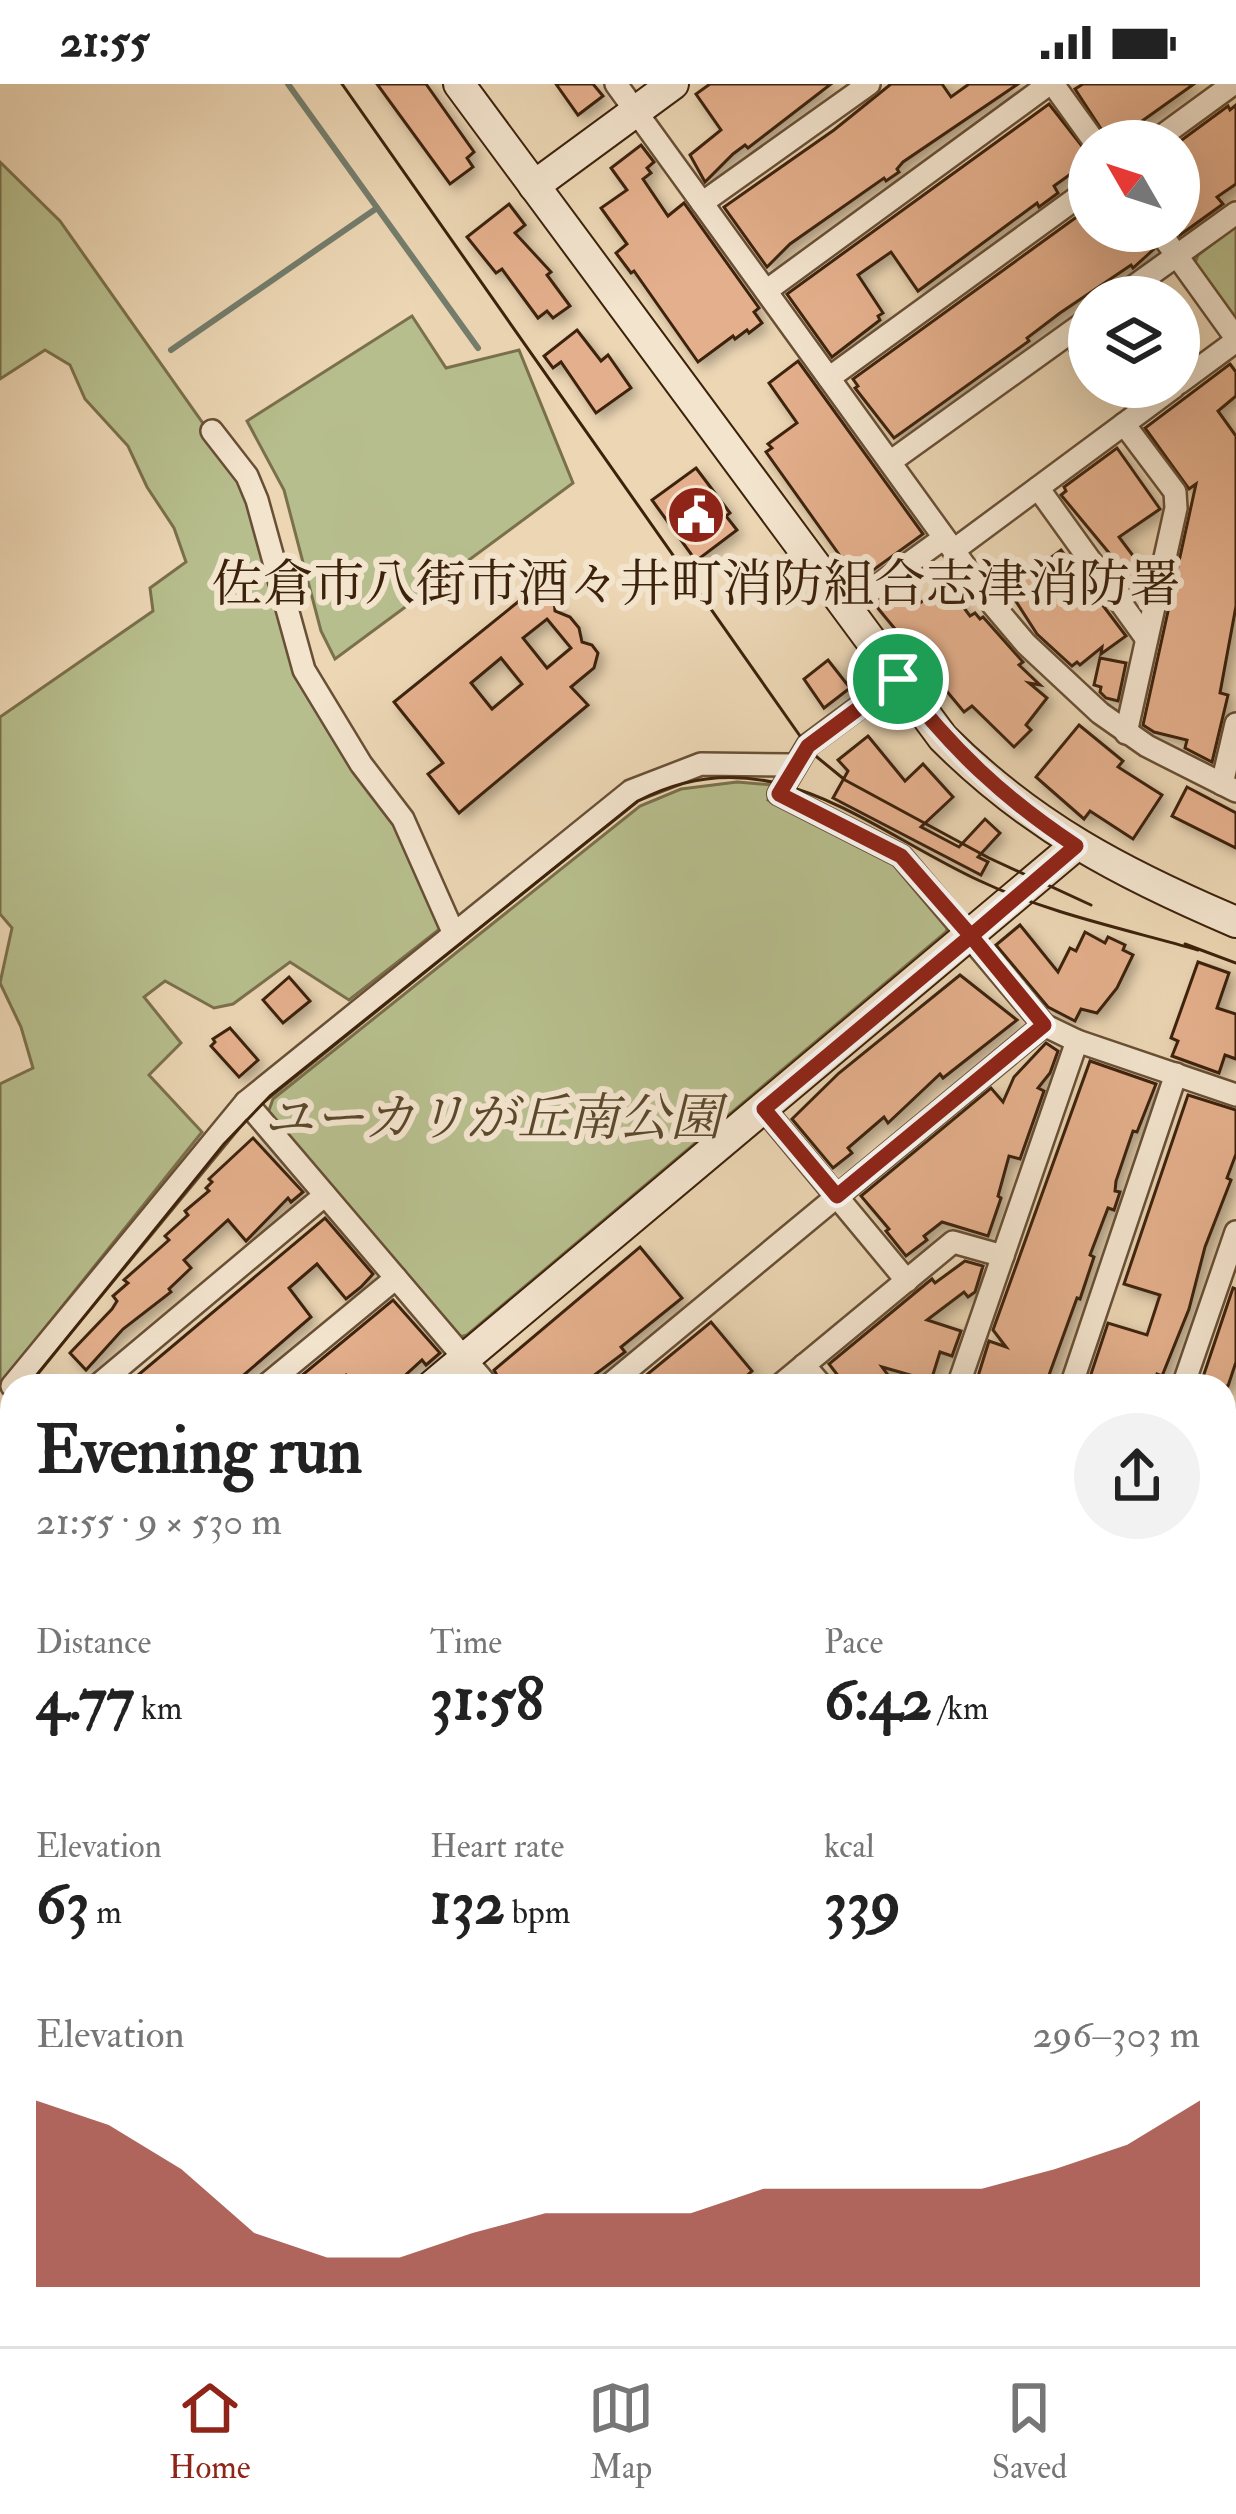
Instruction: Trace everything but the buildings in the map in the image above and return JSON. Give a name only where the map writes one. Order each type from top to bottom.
[{"type":"street","points":[[459,84],[943,738],[979,774],[1076,846],[1142,882],[1236,922]]},
{"type":"street","points":[[616,84],[1026,644],[1126,733],[1229,788],[1236,724]]},
{"type":"street","points":[[534,186],[673,84]]},
{"type":"street","points":[[702,203],[869,84]]},
{"type":"street","points":[[766,291],[1051,84],[1078,120]]},
{"type":"street","points":[[1184,120],[1233,84]]},
{"type":"street","points":[[829,378],[1068,204]]},
{"type":"street","points":[[1148,276],[1236,213]]},
{"type":"street","points":[[1175,252],[1236,339],[1200,367]]},
{"type":"street","points":[[890,462],[1068,334]]},
{"type":"street","points":[[861,598],[1038,488],[1145,408]]},
{"type":"street","points":[[1124,424],[1175,493],[1176,508],[1126,733]]},
{"type":"street","points":[[212,431],[247,476],[257,500],[304,670],[361,764],[403,819],[454,934]]},
{"type":"street","points":[[1038,488],[1146,638]]},
{"type":"street","points":[[898,679],[808,746],[779,794],[901,856],[1044,1025],[1077,1041],[1236,1095]]},
{"type":"street","points":[[22,1374],[246,1102],[631,791],[701,764],[793,765]]},
{"type":"street","points":[[447,1374],[1076,846]]},
{"type":"street","points":[[622,1374],[1044,1025]]},
{"type":"street","points":[[962,1374],[1077,1041]]},
{"type":"street","points":[[1074,1374],[1176,1074]]},
{"type":"street","points":[[246,1102],[478,1374]]},
{"type":"street","points":[[764,1109],[907,1281]]},
{"type":"street","points":[[111,1374],[325,1195]]},
{"type":"street","points":[[1187,1374],[1236,1232]]},
{"type":"street","points":[[793,1374],[953,1242],[1003,1256]]},
{"type":"street","points":[[280,1374],[396,1278]]},
{"type":"street","points":[[804,1365],[812,1374]]},
{"type":"green space","points":[[0,162],[60,221],[243,480],[290,648],[395,823],[441,928],[349,1000],[290,962],[233,1004],[214,1008],[165,981],[144,997],[181,1043],[149,1075],[202,1132],[8,1374],[0,1374],[0,1084],[33,1068],[21,1027],[0,983],[12,928],[0,914],[0,717],[153,611],[150,588],[186,562],[174,528],[128,446],[85,399],[70,365],[45,350],[0,379]]},
{"type":"green space","points":[[1236,226],[1236,319],[1195,263],[1198,255]]},
{"type":"green space","points":[[412,316],[446,368],[519,350],[573,483],[335,659],[321,631],[284,490],[247,421]]},
{"type":"green space","name":"ユーカリが丘南公園","points":[[737,782],[773,785],[768,800],[896,866],[948,926],[946,932],[467,1335],[456,1338],[268,1113],[273,1099],[640,806],[681,789]]},
{"type":"waterway","points":[[288,84],[478,348]]},
{"type":"waterway","points":[[171,350],[377,208]]},
{"type":"tram line","points":[[342,84],[812,753],[845,780],[989,858],[1091,905]]},
{"type":"tram line","points":[[38,1374],[224,1144],[270,1096],[638,801],[685,783],[730,777],[772,782],[814,795],[1004,892],[1198,950]]},
{"type":"tram line","points":[[1185,944],[1236,963]]},
{"type":"place","name":"佐倉市八街市酒々井町消防組合志津消防署","points":[[696,515]]},
{"type":"route","points":[[898,679],[808,746],[779,794],[901,856],[971,936],[764,1109],[837,1196],[1044,1025],[971,936],[1076,846],[979,774],[943,738],[898,679]]}]
